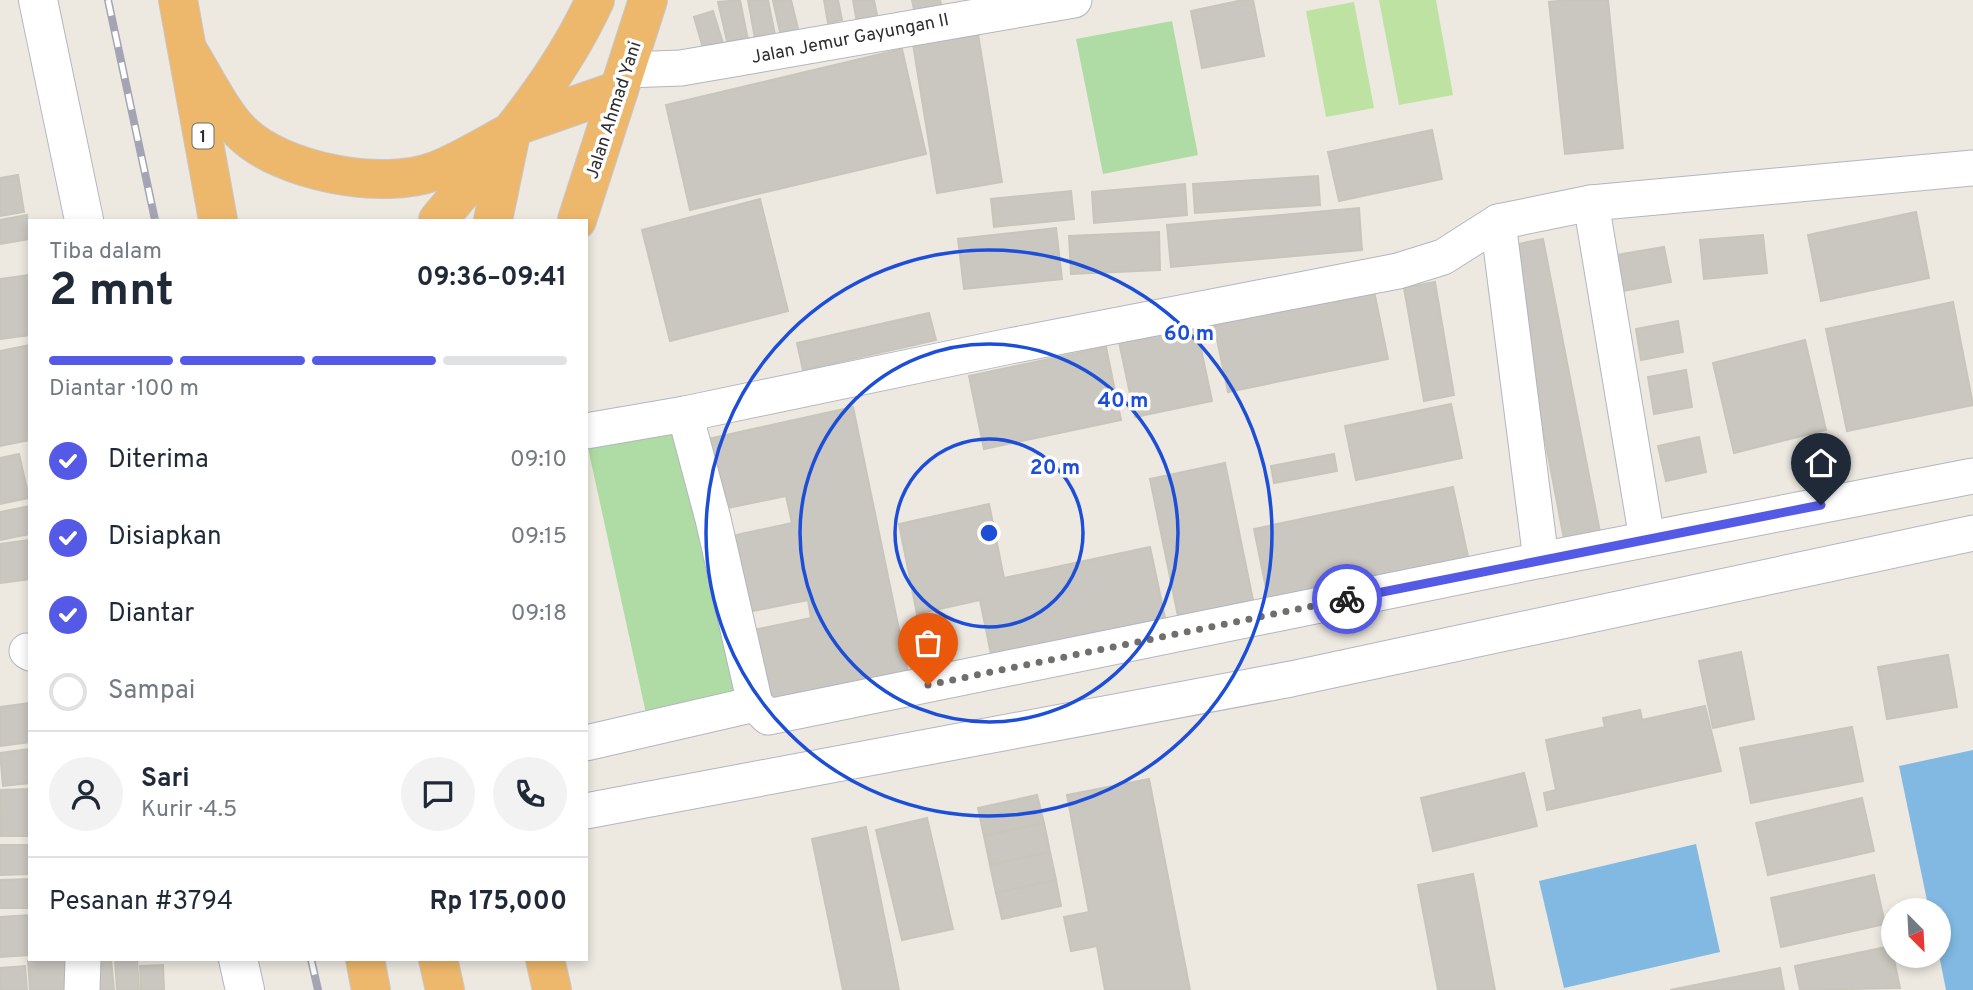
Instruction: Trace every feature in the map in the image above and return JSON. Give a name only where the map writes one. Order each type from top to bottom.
[{"type":"highway","name":"1","points":[[178,0],[218,219]]},
{"type":"highway","points":[[439,219],[514,129],[576,42],[595,0]]},
{"type":"highway","name":"Jalan Ahmad Yani","points":[[577,219],[648,0]]},
{"type":"highway","points":[[189,52],[242,133],[285,159],[333,175],[383,180],[433,172],[514,129],[622,80]]},
{"type":"highway","points":[[493,219],[514,129]]},
{"type":"highway","points":[[365,961],[371,990]]},
{"type":"highway","points":[[438,961],[444,990]]},
{"type":"highway","points":[[545,961],[552,990]]},
{"type":"street","points":[[38,0],[84,219]]},
{"type":"street","name":"Jalan Jemur Gayungan II","points":[[622,80],[802,49],[948,19],[1074,0]]},
{"type":"street","points":[[588,431],[685,414],[1010,346],[1398,271],[1443,257],[1498,222],[1591,203],[1973,169]]},
{"type":"street","points":[[1591,203],[1647,539]]},
{"type":"street","points":[[1498,222],[1541,560]]},
{"type":"street","points":[[685,414],[713,519],[755,704],[768,717],[1973,475]]},
{"type":"street","points":[[588,811],[1291,679],[1973,533]]},
{"type":"street","points":[[588,743],[755,704]]},
{"type":"street","points":[[82,990],[83,961]]},
{"type":"street","points":[[238,961],[245,990]]},
{"type":"green space","points":[[1379,0],[1436,0],[1453,95],[1399,105]]},
{"type":"green space","points":[[1354,2],[1374,108],[1326,117],[1306,11]]},
{"type":"green space","points":[[1172,21],[1198,155],[1103,174],[1076,39]]},
{"type":"green space","points":[[687,426],[746,696],[647,718],[588,448]]},
{"type":"water","points":[[1973,750],[1973,990],[1946,990],[1942,968],[1951,968],[1951,898],[1926,898],[1899,766]]},
{"type":"water","points":[[1696,844],[1720,952],[1564,988],[1539,881]]},
{"type":"building","points":[[740,0],[750,50],[730,54],[718,2]]},
{"type":"building","points":[[748,0],[768,0],[776,40],[756,44]]},
{"type":"building","points":[[791,0],[801,41],[783,45],[773,1]]},
{"type":"building","points":[[824,0],[838,0],[842,20],[828,23]]},
{"type":"building","points":[[853,0],[874,0],[879,25],[858,29]]},
{"type":"building","points":[[912,0],[940,0],[942,9],[915,14]]},
{"type":"building","points":[[1253,0],[1264,56],[1202,68],[1191,11]]},
{"type":"building","points":[[1608,0],[1623,148],[1565,154],[1549,2]]},
{"type":"building","points":[[713,11],[727,56],[707,62],[694,17]]},
{"type":"building","points":[[978,34],[1002,182],[937,193],[913,44]]},
{"type":"building","points":[[902,49],[926,154],[690,210],[666,105]]},
{"type":"building","points":[[1432,130],[1442,179],[1339,201],[1328,152]]},
{"type":"building","points":[[18,175],[24,212],[0,216],[0,178]]},
{"type":"building","points":[[1318,176],[1320,205],[1195,213],[1193,184]]},
{"type":"building","points":[[1185,184],[1187,215],[1094,223],[1092,192]]},
{"type":"building","points":[[1071,191],[1074,219],[994,227],[991,199]]},
{"type":"building","points":[[760,199],[788,311],[670,341],[642,230]]},
{"type":"building","points":[[1359,208],[1362,250],[1171,267],[1167,225]]},
{"type":"building","points":[[1916,212],[1929,278],[1821,301],[1808,235]]},
{"type":"building","points":[[27,215],[28,239],[0,244],[0,220]]},
{"type":"building","points":[[1056,228],[1062,279],[964,289],[958,239]]},
{"type":"building","points":[[1159,232],[1160,270],[1071,274],[1069,236]]},
{"type":"building","points":[[1763,235],[1767,273],[1704,279],[1700,240]]},
{"type":"building","points":[[1543,239],[1600,532],[1564,539],[1508,246]]},
{"type":"building","points":[[1664,247],[1671,282],[1623,291],[1616,255]]},
{"type":"building","points":[[28,275],[28,335],[0,339],[0,279]]},
{"type":"building","points":[[1435,282],[1454,395],[1424,401],[1404,288]]},
{"type":"building","points":[[1374,291],[1388,359],[1228,392],[1214,325]]},
{"type":"building","points":[[1953,302],[1973,405],[1847,431],[1826,329]]},
{"type":"building","points":[[929,313],[936,340],[803,370],[797,343]]},
{"type":"building","points":[[1678,321],[1683,352],[1641,360],[1636,329]]},
{"type":"building","points":[[1196,325],[1212,401],[1135,417],[1119,342]]},
{"type":"building","points":[[1805,340],[1826,430],[1734,453],[1713,363]]},
{"type":"building","points":[[28,345],[28,440],[0,446],[0,351]]},
{"type":"building","points":[[1106,347],[1121,420],[984,449],[969,376]]},
{"type":"building","points":[[1686,370],[1692,407],[1654,414],[1648,377]]},
{"type":"building","points":[[1451,404],[1462,458],[1356,480],[1345,426]]},
{"type":"building","points":[[853,407],[908,673],[759,702],[744,632],[811,618],[808,600],[738,614],[722,538],[792,523],[786,496],[723,509],[708,439]]},
{"type":"building","points":[[1699,437],[1706,472],[1666,481],[1658,446]]},
{"type":"building","points":[[19,454],[28,498],[0,504],[0,458]]},
{"type":"building","points":[[1334,454],[1337,471],[1274,483],[1271,466]]},
{"type":"building","points":[[1225,463],[1255,610],[1180,626],[1150,479]]},
{"type":"building","points":[[1453,487],[1470,566],[1270,608],[1254,529]]},
{"type":"building","points":[[989,504],[1004,578],[1150,547],[1167,627],[993,664],[980,600],[917,614],[899,524]]},
{"type":"building","points":[[28,506],[28,534],[0,540],[0,512]]},
{"type":"building","points":[[28,540],[28,579],[0,583],[0,544]]},
{"type":"building","points":[[1741,652],[1754,719],[1713,728],[1699,661]]},
{"type":"building","points":[[1948,655],[1957,707],[1887,719],[1878,667]]},
{"type":"building","points":[[28,703],[28,742],[0,746],[0,707]]},
{"type":"building","points":[[1705,706],[1721,771],[1547,810],[1544,793],[1556,790],[1546,740],[1605,727],[1603,718],[1640,710],[1642,720]]},
{"type":"building","points":[[1852,727],[1863,781],[1751,803],[1740,748]]},
{"type":"building","points":[[28,749],[28,783],[3,786],[0,753]]},
{"type":"building","points":[[1524,773],[1537,826],[1433,851],[1421,798]]},
{"type":"building","points":[[1149,779],[1190,990],[1105,990],[1097,946],[1071,951],[1064,917],[1089,912],[1067,795]]},
{"type":"building","points":[[28,789],[28,836],[1,836],[0,790]]},
{"type":"building","points":[[1037,795],[1044,823],[984,836],[978,808]]},
{"type":"building","points":[[1862,798],[1874,851],[1768,875],[1756,823]]},
{"type":"building","points":[[927,818],[953,929],[902,940],[876,830]]},
{"type":"building","points":[[1044,823],[1050,852],[990,865],[984,836]]},
{"type":"building","points":[[866,827],[899,990],[843,990],[812,839]]},
{"type":"building","points":[[0,845],[28,845],[28,874],[0,875]]},
{"type":"building","points":[[1050,852],[1056,880],[996,893],[990,865]]},
{"type":"building","points":[[1473,874],[1495,990],[1438,990],[1418,885]]},
{"type":"building","points":[[1874,875],[1881,906],[1881,925],[1781,947],[1771,898]]},
{"type":"building","points":[[28,879],[28,908],[0,908],[0,880]]},
{"type":"building","points":[[1056,880],[1061,906],[1002,919],[996,893]]},
{"type":"building","points":[[28,915],[28,955],[0,957],[0,917]]},
{"type":"building","points":[[1881,948],[1881,968],[1896,968],[1900,988],[1800,990],[1795,966]]},
{"type":"building","points":[[28,961],[71,961],[73,990],[30,990]]},
{"type":"building","points":[[88,961],[111,961],[114,990],[90,990]]},
{"type":"building","points":[[115,961],[137,961],[139,990],[117,990]]},
{"type":"building","points":[[163,965],[164,990],[141,990],[140,966]]},
{"type":"building","points":[[25,966],[27,990],[0,990],[0,968]]},
{"type":"building","points":[[1780,968],[1784,990],[1670,990]]},
{"type":"railway","points":[[108,0],[155,219]]},
{"type":"railway","points":[[311,961],[318,990]]},
{"type":"way so far","points":[[928,685],[1347,599]]},
{"type":"route","points":[[1347,599],[1821,505]]}]
